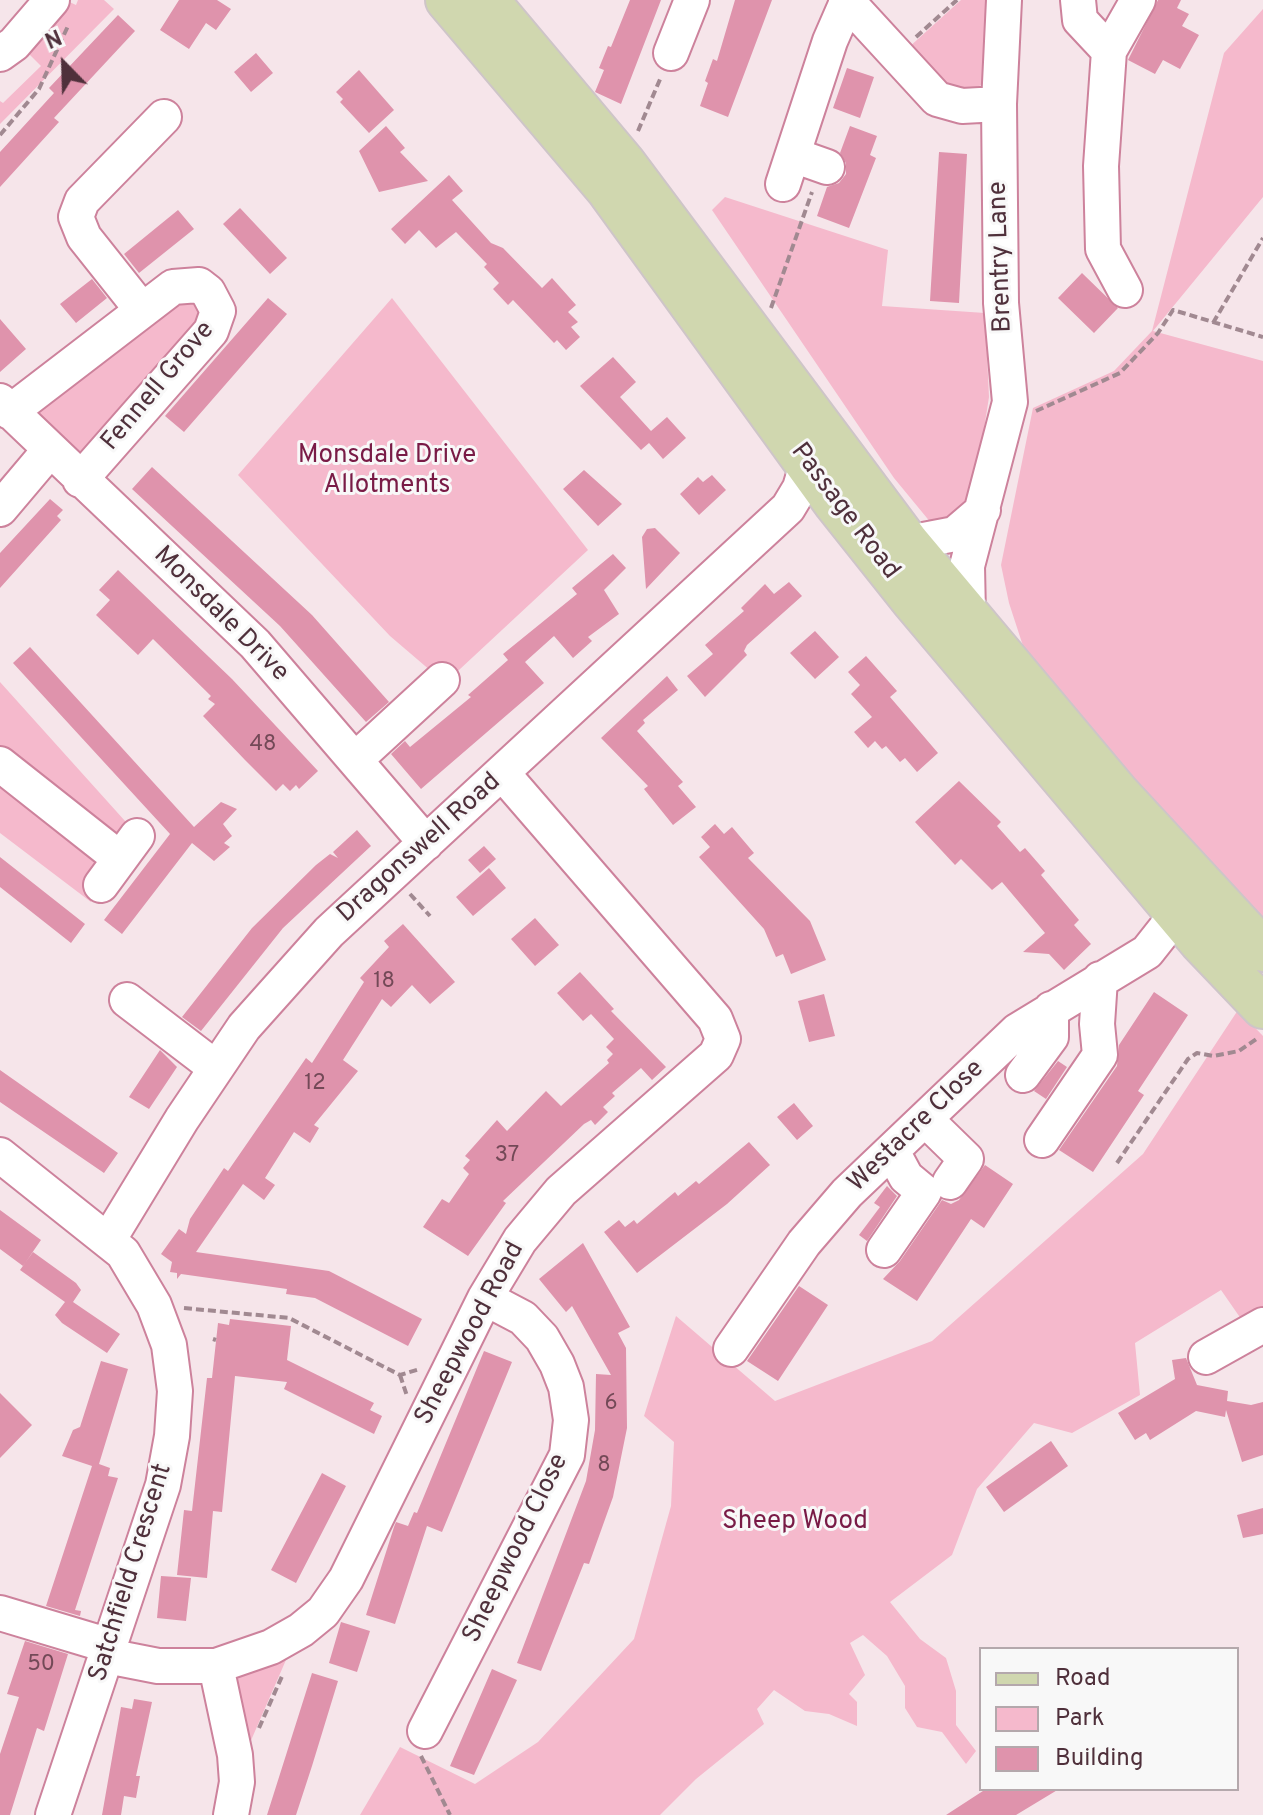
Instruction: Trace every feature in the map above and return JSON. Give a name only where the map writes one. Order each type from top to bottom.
[{"type":"main road","name":"Passage Road","points":[[447,0],[608,190],[835,503],[913,601],[1189,928],[1263,1007]]},
{"type":"main road","name":"Passage Road","points":[[487,0],[624,163],[908,543],[1117,792],[1263,950]]},
{"type":"street","points":[[680,45],[692,0]]},
{"type":"street","name":"Brentry Lane","points":[[968,615],[967,566],[1010,402],[1001,303],[999,104],[1004,0]]},
{"type":"street","points":[[1078,0],[1080,20],[1109,51]]},
{"type":"street","points":[[1125,290],[1103,249],[1101,166],[1109,51],[1138,0]]},
{"type":"street","points":[[804,167],[830,41],[847,1],[937,99],[962,106],[999,104]]},
{"type":"street","points":[[0,54],[60,12]]},
{"type":"street","points":[[142,310],[84,237],[76,217],[82,201],[164,117]]},
{"type":"street","name":"Fennell Grove","points":[[5,407],[173,287],[186,283],[199,285],[208,292],[215,300],[218,320],[80,480]]},
{"type":"street","name":"Monsdale Drive","points":[[5,407],[255,644],[426,843]]},
{"type":"street","points":[[0,509],[49,451]]},
{"type":"street","name":"Dragonswell Road","points":[[109,1239],[244,1027],[329,932],[788,508],[800,488],[807,464]]},
{"type":"street","points":[[788,508],[835,503]]},
{"type":"street","points":[[908,543],[955,534],[983,510]]},
{"type":"street","points":[[355,760],[442,680]]},
{"type":"street","points":[[0,764],[119,859]]},
{"type":"street","name":"Sheepwood Road","points":[[0,1613],[158,1666],[216,1666],[271,1647],[301,1630],[323,1612],[346,1579],[485,1298],[520,1240],[561,1191],[716,1055],[723,1039],[715,1019],[503,774]]},
{"type":"street","name":"Westacre Close","points":[[731,1349],[804,1243],[847,1193],[1017,1031],[1189,928]]},
{"type":"street","points":[[1042,1140],[1100,1055],[1097,1024],[1100,979]]},
{"type":"street","points":[[127,1000],[216,1068]]},
{"type":"street","points":[[1023,1075],[1051,1037],[1051,1009]]},
{"type":"street","points":[[925,1119],[966,1159],[950,1182]]},
{"type":"street","points":[[884,1250],[924,1192],[906,1177],[892,1151]]},
{"type":"street","name":"Satchfield Crescent","points":[[0,1155],[109,1239],[132,1266],[154,1305],[169,1345],[175,1391],[172,1436],[163,1485],[53,1815]]},
{"type":"street","name":"Sheepwood Close","points":[[425,1731],[567,1455],[571,1420],[566,1387],[557,1364],[542,1338],[523,1318],[485,1298]]},
{"type":"street","points":[[1206,1357],[1263,1325]]},
{"type":"street","points":[[216,1666],[235,1755],[234,1798]]},
{"type":"path","points":[[896,55],[957,0]]},
{"type":"path","points":[[0,135],[39,89],[60,12]]},
{"type":"path","points":[[624,163],[680,45]]},
{"type":"path","points":[[749,330],[773,307],[810,201],[804,167]]},
{"type":"path","points":[[1213,323],[1263,238]]},
{"type":"path","points":[[1006,418],[1050,405],[1120,373],[1158,333],[1173,310],[1263,337]]},
{"type":"path","points":[[1117,1163],[1188,1059],[1197,1053],[1213,1056],[1239,1051],[1263,1035]]},
{"type":"path","points":[[154,1305],[289,1318],[400,1375]]},
{"type":"path","points":[[234,1798],[301,1630]]},
{"type":"path","points":[[425,1731],[419,1746],[422,1759],[450,1815]]},
{"type":"green space","points":[[65,0],[76,5],[78,0],[104,0],[114,9],[0,124],[0,101],[3,103],[41,66],[22,47]]},
{"type":"green space","points":[[961,0],[990,0],[983,84],[960,96],[907,49]]},
{"type":"green space","points":[[1263,9],[1263,197],[1153,331],[1263,361],[1263,920],[1055,695],[1024,649],[1001,565],[1033,408],[1114,371],[1152,331],[1224,53]]},
{"type":"green space","points":[[725,197],[888,250],[882,306],[985,313],[989,397],[979,461],[958,524],[936,529],[894,478],[712,210]]},
{"type":"green space","points":[[195,298],[206,318],[80,461],[36,419],[34,406],[172,300]]},
{"type":"green space","name":"Monsdale Drive Allotments","points":[[392,298],[588,550],[445,683],[390,636],[238,475]]},
{"type":"green space","points":[[0,682],[134,831],[109,838],[0,754]]},
{"type":"green space","points":[[0,774],[97,851],[99,891],[91,902],[0,833]]},
{"type":"green space","name":"Sheep Wood","points":[[1238,1010],[1263,1036],[1263,1337],[1255,1339],[1221,1290],[1135,1343],[1140,1395],[1072,1433],[1034,1423],[977,1489],[952,1555],[890,1602],[920,1639],[946,1658],[956,1691],[956,1725],[976,1751],[966,1764],[942,1732],[917,1727],[905,1708],[905,1686],[887,1656],[863,1635],[850,1643],[865,1675],[849,1694],[857,1702],[857,1726],[829,1714],[805,1711],[774,1690],[757,1709],[764,1724],[696,1779],[660,1815],[360,1815],[400,1747],[475,1784],[538,1742],[634,1639],[671,1506],[674,1442],[644,1416],[676,1316],[775,1401],[932,1341],[1143,1154]]},
{"type":"green space","points":[[289,1653],[249,1745],[234,1678]]},
{"type":"building","points":[[179,0],[217,0],[231,9],[216,30],[206,23],[189,49],[160,30]]},
{"type":"building","points":[[630,0],[661,0],[621,104],[595,92],[604,70],[599,68]]},
{"type":"building","points":[[735,0],[772,0],[728,117],[700,106],[708,83],[705,81],[713,59],[717,61]]},
{"type":"building","points":[[1158,0],[1181,0],[1177,8],[1189,14],[1182,26],[1199,35],[1180,69],[1163,60],[1155,74],[1128,60]]},
{"type":"building","points":[[118,15],[135,31],[54,118],[59,122],[0,187],[0,152],[54,93],[49,88]]},
{"type":"building","points":[[256,53],[273,73],[251,92],[234,72]]},
{"type":"building","points":[[847,68],[874,77],[860,118],[833,108]]},
{"type":"building","points":[[359,70],[394,110],[369,133],[340,102],[343,99],[336,92]]},
{"type":"building","points":[[386,126],[405,148],[400,152],[428,181],[379,192],[359,151]]},
{"type":"building","points":[[850,126],[877,136],[870,155],[876,158],[849,228],[817,216],[827,187],[839,183],[846,174],[846,163],[840,153]]},
{"type":"building","points":[[939,152],[967,154],[959,303],[930,301]]},
{"type":"building","points":[[449,175],[463,191],[452,200],[491,243],[503,248],[542,288],[552,278],[576,305],[568,312],[578,322],[571,327],[580,337],[566,350],[557,340],[554,343],[513,300],[508,305],[493,289],[499,283],[484,267],[487,264],[456,232],[436,248],[419,230],[405,244],[391,229]]},
{"type":"building","points":[[240,208],[287,258],[270,274],[223,224]]},
{"type":"building","points":[[178,210],[194,229],[139,273],[124,254]]},
{"type":"building","points":[[1082,273],[1118,308],[1094,333],[1058,298]]},
{"type":"building","points":[[92,279],[107,298],[76,323],[60,304]]},
{"type":"building","points":[[268,298],[287,314],[184,432],[165,416]]},
{"type":"building","points":[[0,319],[26,349],[0,372]]},
{"type":"building","points":[[613,357],[636,382],[620,397],[651,431],[667,417],[686,438],[663,459],[649,443],[641,450],[580,386]]},
{"type":"building","points":[[152,467],[312,615],[389,702],[366,722],[280,626],[132,489]]},
{"type":"building","points":[[584,470],[622,504],[598,526],[563,489]]},
{"type":"building","points":[[712,475],[726,490],[699,515],[680,494],[698,477],[703,482]]},
{"type":"building","points":[[50,499],[63,510],[57,516],[61,520],[0,588],[0,553]]},
{"type":"building","points":[[655,528],[680,553],[646,589],[642,537],[647,529]]},
{"type":"building","points":[[613,554],[626,568],[604,590],[619,614],[588,637],[592,641],[573,658],[554,636],[525,662],[544,683],[421,789],[391,754],[405,741],[410,747],[471,697],[468,695],[508,660],[503,654],[577,594],[572,588]]},
{"type":"building","points":[[118,570],[232,679],[318,771],[299,789],[296,785],[290,791],[283,784],[276,791],[245,760],[203,716],[215,704],[208,699],[211,696],[153,639],[138,655],[96,615],[110,600],[99,590]]},
{"type":"building","points":[[789,582],[802,596],[747,645],[744,651],[747,655],[705,697],[687,676],[713,654],[705,645],[744,611],[741,608],[765,584],[774,594]]},
{"type":"building","points":[[815,631],[839,657],[815,679],[790,653]]},
{"type":"building","points":[[30,647],[194,827],[221,802],[237,809],[223,824],[232,836],[224,843],[230,847],[214,861],[192,843],[122,934],[104,920],[170,834],[13,663]]},
{"type":"building","points":[[866,656],[897,691],[890,697],[938,753],[917,772],[905,758],[900,762],[886,746],[882,749],[875,741],[868,748],[854,732],[872,717],[851,694],[860,685],[848,672]]},
{"type":"building","points":[[667,676],[678,690],[643,720],[645,723],[637,731],[683,782],[678,786],[696,807],[673,825],[644,789],[648,786],[601,738]]},
{"type":"building","points":[[959,781],[1001,822],[997,826],[1020,852],[1025,848],[1045,871],[1041,875],[1079,920],[1074,925],[1091,944],[1064,970],[1049,954],[1023,952],[1045,933],[1002,882],[992,890],[961,859],[955,865],[915,822]]},
{"type":"building","points":[[715,824],[724,834],[732,827],[754,853],[748,858],[810,921],[826,960],[791,974],[783,954],[776,957],[764,929],[699,857],[710,847],[701,837]]},
{"type":"building","points":[[357,830],[371,846],[283,928],[201,1031],[182,1017],[252,928],[316,865],[330,854],[338,858],[333,852]]},
{"type":"building","points":[[484,846],[496,859],[480,873],[468,860]]},
{"type":"building","points":[[0,857],[85,924],[71,943],[0,887]]},
{"type":"building","points":[[489,868],[506,888],[473,916],[456,897]]},
{"type":"building","points":[[535,918],[559,945],[535,966],[511,939]]},
{"type":"building","points":[[403,924],[455,982],[430,1004],[412,985],[391,1007],[382,999],[343,1060],[358,1071],[314,1125],[319,1128],[310,1143],[294,1132],[265,1178],[275,1185],[264,1200],[243,1184],[196,1252],[329,1271],[422,1319],[408,1346],[315,1298],[286,1294],[287,1289],[181,1274],[177,1279],[177,1273],[170,1272],[172,1262],[161,1254],[179,1229],[186,1234],[190,1219],[224,1168],[228,1171],[306,1058],[312,1063],[364,982],[360,978],[389,947],[384,941]]},
{"type":"building","points":[[580,972],[614,1009],[611,1011],[666,1067],[652,1080],[641,1068],[612,1093],[615,1096],[603,1107],[608,1112],[595,1125],[591,1120],[584,1124],[503,1201],[506,1203],[468,1256],[423,1227],[442,1199],[449,1203],[469,1174],[463,1168],[470,1160],[465,1156],[497,1120],[507,1131],[546,1091],[561,1106],[609,1063],[607,1060],[613,1054],[606,1047],[614,1039],[591,1014],[583,1021],[557,993]]},
{"type":"building","points":[[1154,992],[1188,1015],[1138,1091],[1144,1095],[1093,1172],[1059,1150],[1117,1066],[1119,1045]]},
{"type":"building","points":[[824,994],[835,1036],[809,1042],[798,1001]]},
{"type":"building","points":[[160,1050],[177,1067],[149,1109],[129,1097]]},
{"type":"building","points":[[1058,1061],[1067,1067],[1046,1099],[1034,1091]]},
{"type":"building","points":[[0,1070],[118,1153],[104,1173],[0,1102]]},
{"type":"building","points":[[794,1103],[813,1126],[797,1140],[777,1117]]},
{"type":"building","points":[[749,1142],[770,1165],[727,1204],[637,1273],[604,1232],[619,1220],[625,1227],[634,1220],[637,1224],[675,1192],[678,1196],[696,1181],[699,1184]]},
{"type":"building","points":[[985,1165],[1013,1184],[984,1228],[971,1219],[917,1301],[883,1279],[900,1261],[942,1200],[951,1204],[959,1200]]},
{"type":"building","points":[[887,1186],[897,1196],[867,1241],[859,1235],[880,1207],[874,1203]]},
{"type":"building","points":[[0,1210],[41,1240],[23,1266],[0,1249]]},
{"type":"building","points":[[583,1243],[630,1327],[618,1333],[626,1348],[627,1428],[613,1497],[589,1564],[584,1563],[541,1671],[517,1663],[586,1481],[595,1430],[596,1374],[611,1375],[572,1306],[566,1312],[539,1279]]},
{"type":"building","points":[[33,1252],[76,1283],[81,1290],[73,1302],[120,1334],[107,1353],[62,1323],[55,1315],[65,1302],[20,1270]]},
{"type":"building","points":[[799,1286],[828,1305],[778,1381],[747,1361]]},
{"type":"building","points":[[230,1319],[291,1326],[287,1360],[374,1403],[370,1410],[382,1416],[374,1434],[284,1389],[287,1382],[235,1376],[222,1512],[213,1511],[207,1578],[177,1575],[184,1510],[192,1511],[207,1378],[212,1378],[218,1323],[229,1325]]},
{"type":"building","points":[[484,1351],[512,1362],[442,1532],[427,1526],[395,1624],[366,1615],[396,1522],[408,1526],[414,1512],[417,1513]]},
{"type":"building","points":[[1186,1358],[1197,1385],[1228,1391],[1227,1401],[1251,1405],[1263,1402],[1263,1455],[1242,1462],[1226,1410],[1225,1417],[1196,1411],[1150,1440],[1146,1433],[1135,1440],[1118,1413],[1175,1379],[1172,1360]]},
{"type":"building","points":[[101,1361],[128,1369],[99,1464],[110,1468],[108,1476],[118,1478],[75,1610],[81,1611],[80,1616],[46,1606],[92,1466],[62,1456],[73,1430],[80,1427]]},
{"type":"building","points":[[0,1393],[32,1425],[0,1458]]},
{"type":"building","points":[[1051,1441],[1068,1466],[1004,1512],[986,1487]]},
{"type":"building","points":[[322,1473],[346,1486],[296,1583],[271,1570]]},
{"type":"building","points":[[1263,1508],[1263,1534],[1243,1538],[1237,1515]]},
{"type":"building","points":[[161,1576],[191,1578],[186,1621],[157,1618]]},
{"type":"building","points":[[341,1622],[370,1631],[357,1672],[329,1663]]},
{"type":"building","points":[[25,1641],[68,1654],[44,1731],[37,1728],[10,1815],[0,1815],[0,1754],[19,1697],[7,1694]]},
{"type":"building","points":[[492,1669],[517,1680],[474,1775],[450,1766]]},
{"type":"building","points":[[312,1673],[338,1681],[312,1766],[296,1815],[267,1815]]},
{"type":"building","points":[[134,1699],[152,1702],[136,1776],[140,1776],[136,1798],[124,1796],[121,1815],[102,1815],[121,1707],[132,1709]]},
{"type":"building","points":[[983,1791],[1056,1791],[1016,1815],[946,1815]]}]
